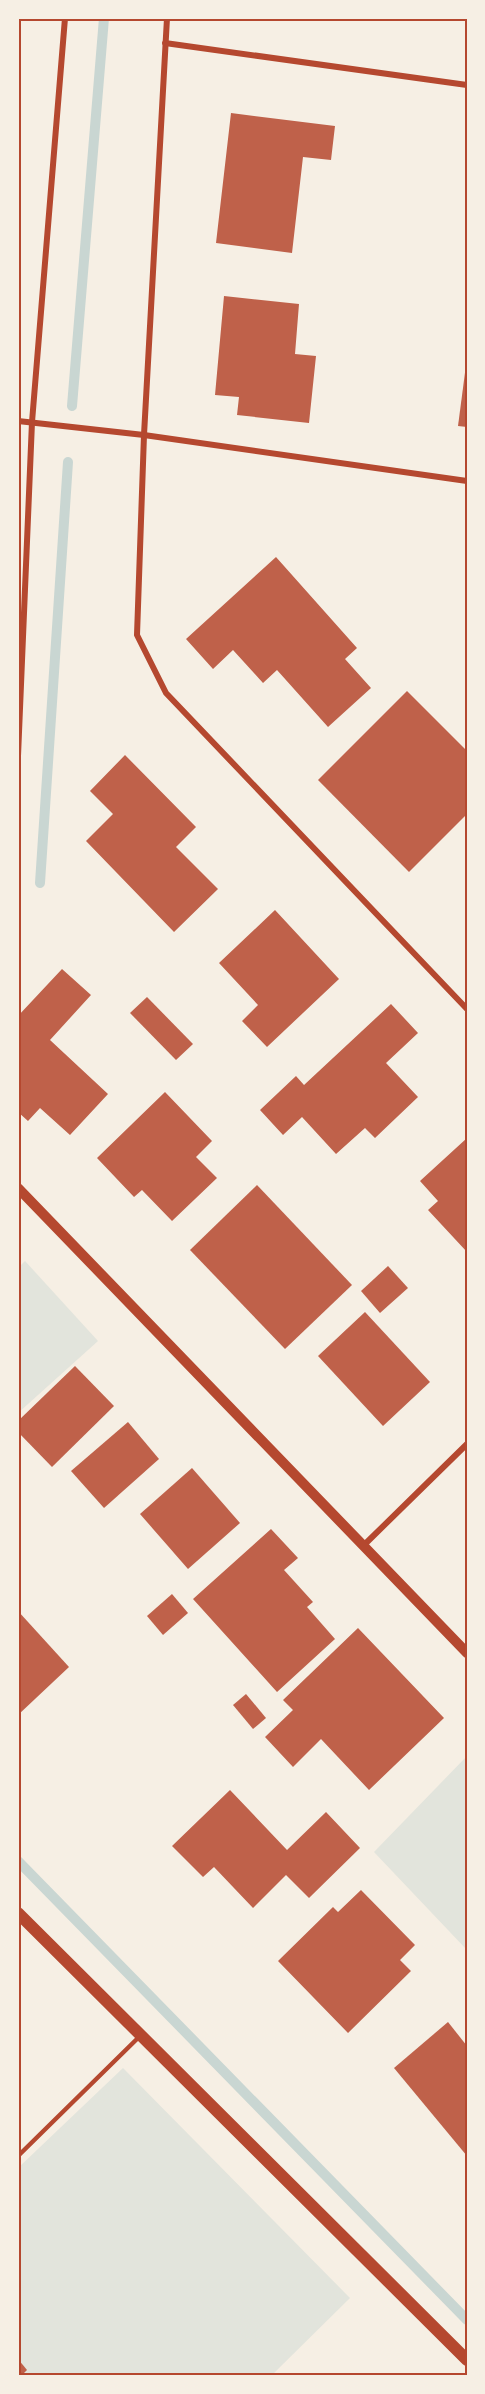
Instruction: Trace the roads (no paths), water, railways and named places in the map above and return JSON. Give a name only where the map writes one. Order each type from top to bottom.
[{"type":"main road","points":[[18,1913],[467,2360]]},
{"type":"street","points":[[18,756],[32,422],[66,18]]},
{"type":"street","points":[[167,18],[144,435],[137,635],[166,693],[467,1010]]},
{"type":"street","points":[[165,43],[467,85]]},
{"type":"street","points":[[18,421],[144,435],[467,481]]},
{"type":"street","points":[[18,1188],[362,1547],[467,1653]]},
{"type":"street","points":[[362,1547],[467,1444]]},
{"type":"lane","points":[[18,2156],[140,2036]]},
{"type":"waterway","points":[[72,406],[104,18]]},
{"type":"waterway","points":[[40,883],[68,462]]},
{"type":"waterway","points":[[18,1861],[467,2320]]}]
